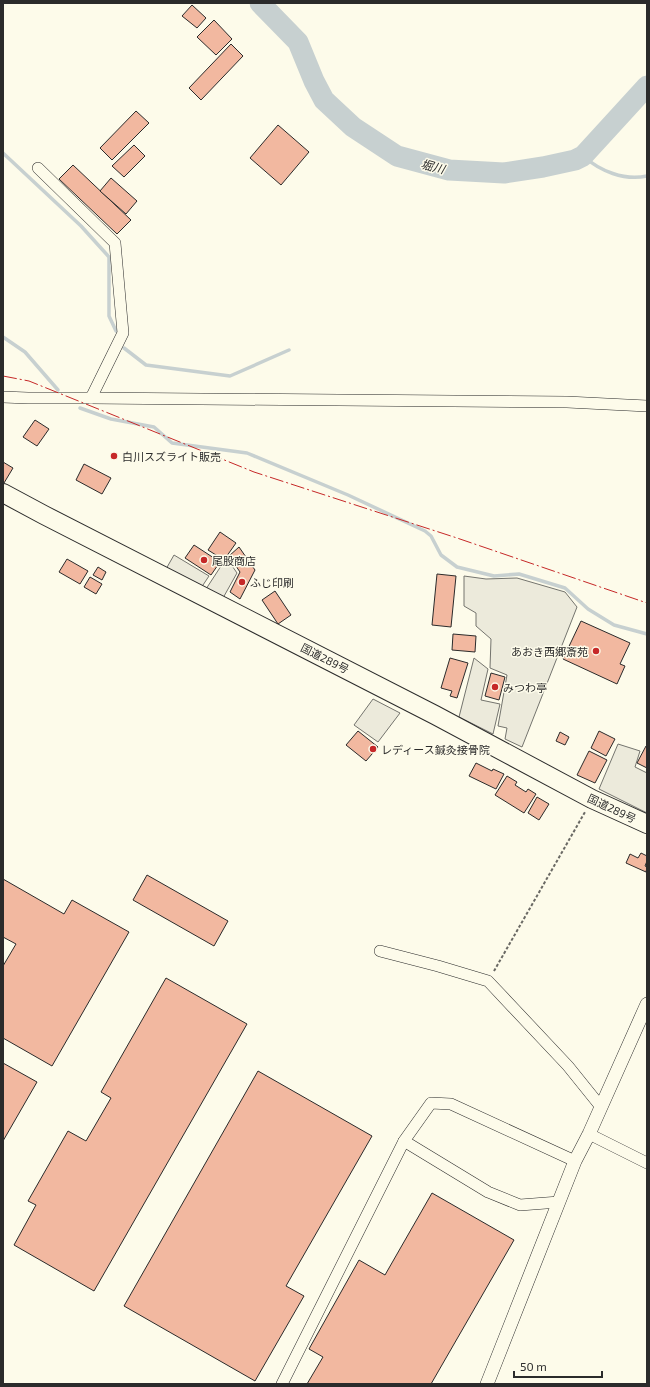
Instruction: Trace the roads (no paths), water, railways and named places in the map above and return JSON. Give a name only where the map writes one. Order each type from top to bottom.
[{"type":"highway","name":"国道289号","points":[[3,493],[428,712],[592,799],[647,824]]},
{"type":"street","points":[[38,168],[115,243],[123,333],[91,398]]},
{"type":"street","points":[[3,397],[567,402],[647,406]]},
{"type":"street","points":[[380,951],[488,981],[568,1066],[601,1107]]},
{"type":"street","points":[[487,1384],[575,1161],[589,1134],[647,1004]]},
{"type":"street","points":[[282,1384],[404,1141],[431,1103],[451,1104],[575,1161]]},
{"type":"street","points":[[589,1134],[647,1163]]},
{"type":"street","points":[[404,1141],[488,1192],[520,1205],[559,1202]]},
{"type":"waterway","name":"堀川","points":[[260,3],[298,42],[314,81],[324,100],[353,127],[397,156],[449,170],[504,173],[575,160],[583,156],[647,86]]},
{"type":"waterway","points":[[3,153],[81,226],[109,257],[109,316],[116,331]]},
{"type":"waterway","points":[[583,156],[597,166],[613,174],[630,177],[647,176]]},
{"type":"waterway","points":[[3,337],[25,352],[58,390]]},
{"type":"waterway","points":[[124,348],[146,365],[230,376],[289,350]]},
{"type":"waterway","points":[[80,408],[111,419],[154,427],[172,443],[247,453],[348,495],[425,531],[431,536],[441,555],[457,567],[494,576],[519,574],[565,588],[588,609],[614,625],[647,634]]},
{"type":"place","name":"白川スズライト販売","points":[[114,456]]},
{"type":"place","name":"尾股商店","points":[[204,560]]},
{"type":"place","name":"ふじ印刷","points":[[242,582]]},
{"type":"place","name":"あおき西郷斎苑","points":[[596,651]]},
{"type":"place","name":"みつわ亭","points":[[495,687]]},
{"type":"place","name":"レディース鍼灸接骨院","points":[[373,749]]}]
